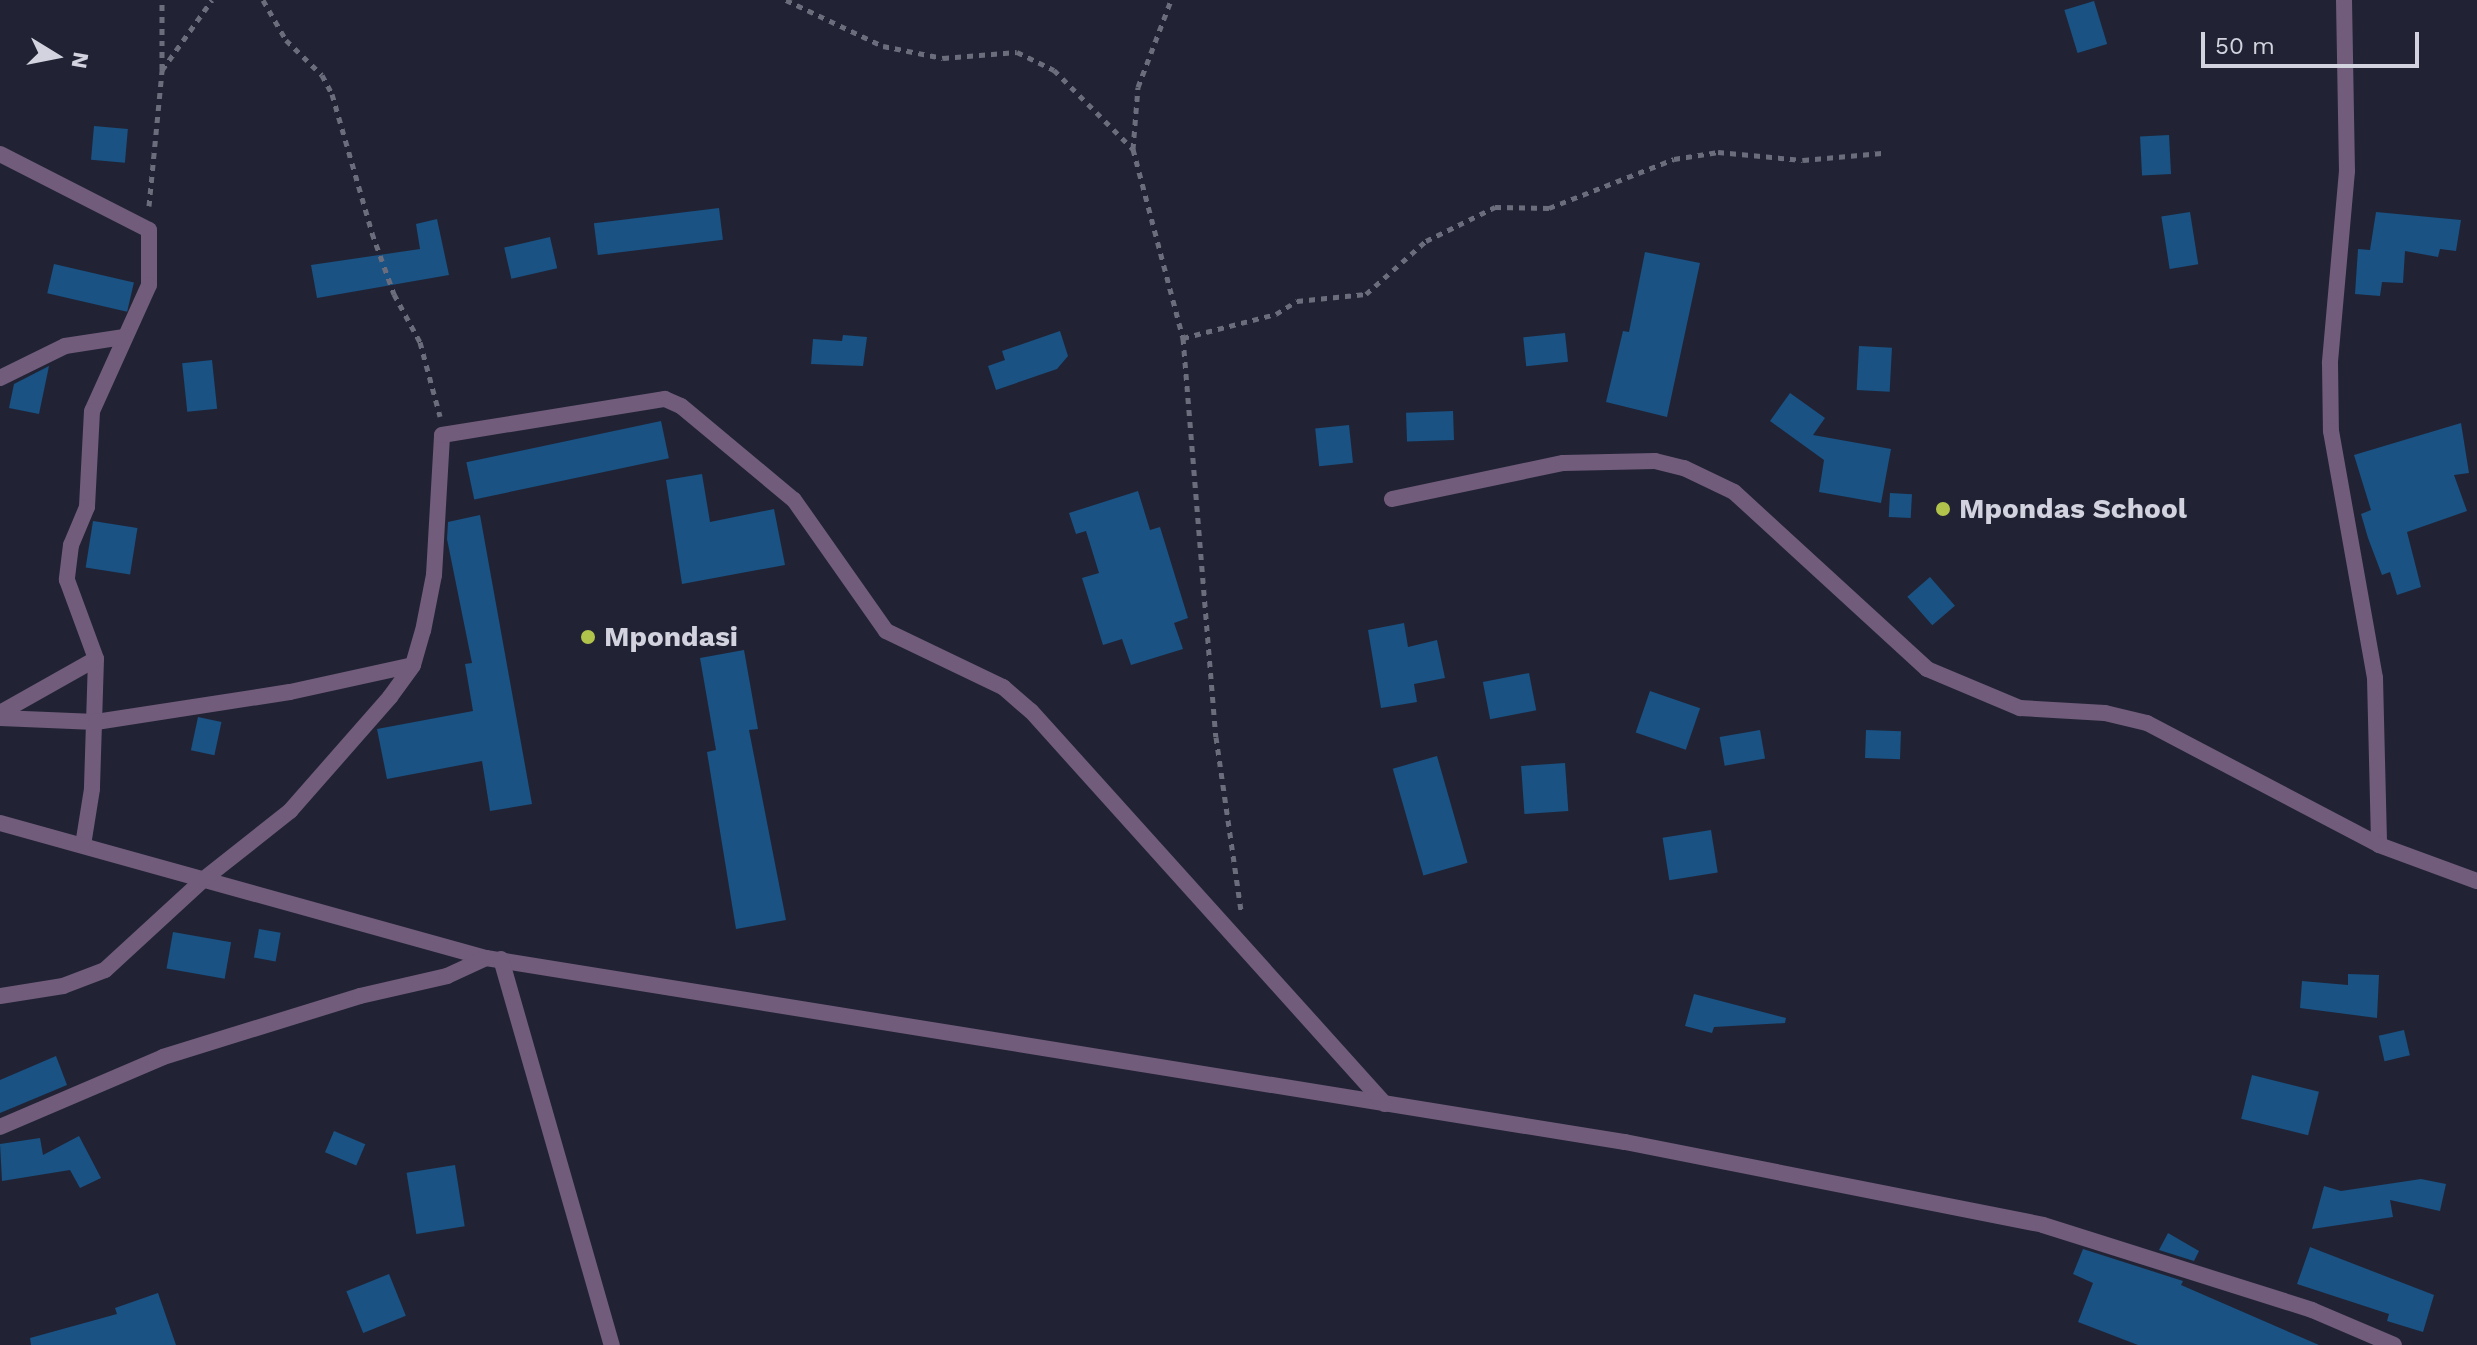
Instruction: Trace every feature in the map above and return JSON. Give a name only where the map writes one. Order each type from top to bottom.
[{"type":"street","points":[[2344,0],[2347,171],[2330,363],[2331,431],[2375,678],[2379,845]]},
{"type":"street","points":[[0,154],[149,230],[149,285],[92,411],[87,507],[71,545],[67,580],[96,659],[96,722],[83,845]]},
{"type":"street","points":[[0,378],[65,346],[124,337]]},
{"type":"street","points":[[0,996],[63,986],[105,970],[204,879],[316,785],[413,665],[434,575],[442,435],[647,398],[681,406],[794,500],[886,631],[1003,687],[1031,711],[1385,1104]]},
{"type":"street","points":[[1392,499],[1563,463],[1655,461],[1684,468],[1734,492],[1927,669],[2020,708],[2105,713],[2147,723],[2379,845],[2477,881]]},
{"type":"street","points":[[0,716],[96,659]]},
{"type":"street","points":[[0,716],[96,722],[290,692],[413,665]]},
{"type":"street","points":[[0,823],[494,959],[1625,1142],[2043,1225],[2312,1310],[2394,1345]]},
{"type":"street","points":[[0,1127],[163,1057],[360,996],[447,976],[494,959]]},
{"type":"street","points":[[494,959],[612,1345]]},
{"type":"path","points":[[149,230],[149,179],[162,70],[162,0]]},
{"type":"path","points":[[162,70],[212,0]]},
{"type":"path","points":[[263,0],[286,40],[322,75],[332,94],[372,233],[428,367],[442,435]]},
{"type":"path","points":[[786,0],[883,46],[943,58],[1017,52],[1054,70],[1133,149]]},
{"type":"path","points":[[1171,0],[1138,87],[1133,149],[1183,338],[1216,737],[1246,950]]},
{"type":"path","points":[[1183,338],[1276,314],[1297,301],[1366,294],[1426,241],[1495,207],[1549,208],[1674,159],[1718,152],[1803,160],[1882,153]]},
{"type":"building","points":[[2094,1],[2107,44],[2078,53],[2064,10]]},
{"type":"building","points":[[94,126],[128,129],[125,163],[91,160]]},
{"type":"building","points":[[2169,135],[2171,174],[2142,175],[2140,137]]},
{"type":"building","points":[[719,208],[723,240],[598,255],[594,223]]},
{"type":"building","points":[[2190,212],[2198,264],[2170,269],[2161,217]]},
{"type":"building","points":[[2376,212],[2461,220],[2456,251],[2440,249],[2438,257],[2405,251],[2403,283],[2382,282],[2380,296],[2355,294],[2358,249],[2370,250]]},
{"type":"building","points":[[437,219],[449,275],[317,298],[311,265],[420,249],[416,224]]},
{"type":"building","points":[[550,237],[557,268],[511,279],[504,248]]},
{"type":"building","points":[[1645,252],[1700,263],[1667,417],[1606,402],[1623,331],[1629,332]]},
{"type":"building","points":[[54,264],[134,282],[127,312],[47,293]]},
{"type":"building","points":[[1060,331],[1068,356],[1057,369],[996,390],[988,366],[1005,360],[1002,351]]},
{"type":"building","points":[[1565,333],[1568,362],[1526,366],[1523,337]]},
{"type":"building","points":[[843,335],[867,337],[863,366],[811,364],[813,339],[842,341]]},
{"type":"building","points":[[1859,346],[1892,348],[1890,392],[1857,390]]},
{"type":"building","points":[[212,360],[217,409],[187,412],[182,363]]},
{"type":"building","points":[[49,366],[39,414],[9,408],[14,384]]},
{"type":"building","points":[[1790,393],[1825,418],[1813,435],[1891,449],[1881,503],[1819,492],[1824,460],[1770,421]]},
{"type":"building","points":[[1453,411],[1454,440],[1407,442],[1406,413]]},
{"type":"building","points":[[661,421],[669,458],[474,500],[466,462]]},
{"type":"building","points":[[2461,423],[2469,473],[2454,475],[2467,511],[2407,532],[2421,587],[2397,595],[2390,572],[2382,575],[2368,538],[2361,514],[2371,510],[2354,455]]},
{"type":"building","points":[[1349,425],[1353,463],[1319,466],[1315,429]]},
{"type":"building","points":[[702,474],[710,522],[774,509],[785,565],[682,584],[666,480]]},
{"type":"building","points":[[1138,491],[1150,530],[1160,527],[1188,618],[1174,623],[1183,649],[1131,665],[1122,639],[1103,645],[1082,578],[1099,573],[1086,531],[1076,534],[1069,513]]},
{"type":"building","points":[[1890,493],[1912,494],[1911,518],[1889,517]]},
{"type":"building","points":[[480,515],[532,804],[490,811],[482,761],[387,779],[377,729],[473,711],[465,664],[472,663],[447,539],[448,522]]},
{"type":"building","points":[[93,521],[137,528],[130,574],[86,567]]},
{"type":"building","points":[[1930,577],[1955,606],[1932,625],[1907,597]]},
{"type":"building","points":[[1404,623],[1408,647],[1437,640],[1445,678],[1414,684],[1417,702],[1381,708],[1368,630]]},
{"type":"building","points":[[744,650],[758,729],[749,730],[786,920],[736,929],[707,752],[716,750],[700,658]]},
{"type":"building","points":[[1529,673],[1536,710],[1490,719],[1483,682]]},
{"type":"building","points":[[1650,691],[1700,708],[1686,750],[1636,733]]},
{"type":"building","points":[[198,717],[221,722],[214,755],[191,750]]},
{"type":"building","points":[[1760,730],[1765,759],[1725,766],[1720,737]]},
{"type":"building","points":[[1866,730],[1901,731],[1900,759],[1865,758]]},
{"type":"building","points":[[1437,756],[1468,863],[1423,875],[1393,769]]},
{"type":"building","points":[[1565,763],[1568,811],[1524,814],[1521,766]]},
{"type":"building","points":[[1711,830],[1718,872],[1669,880],[1663,838]]},
{"type":"building","points":[[259,929],[281,933],[276,961],[254,958]]},
{"type":"building","points":[[173,932],[231,942],[225,979],[167,968]]},
{"type":"building","points":[[2348,974],[2379,975],[2377,1018],[2300,1008],[2302,981],[2348,985]]},
{"type":"building","points":[[1694,994],[1786,1018],[1785,1023],[1714,1027],[1712,1033],[1685,1026]]},
{"type":"building","points":[[2404,1030],[2410,1055],[2385,1061],[2379,1036]]},
{"type":"building","points":[[56,1056],[67,1085],[0,1113],[0,1080]]},
{"type":"building","points":[[2252,1075],[2319,1092],[2308,1135],[2241,1119]]},
{"type":"building","points":[[334,1131],[365,1144],[356,1165],[325,1152]]},
{"type":"building","points":[[79,1136],[101,1178],[80,1188],[70,1170],[2,1181],[0,1144],[40,1138],[43,1155]]},
{"type":"building","points":[[455,1165],[465,1226],[416,1234],[407,1173]]},
{"type":"building","points":[[2421,1179],[2446,1184],[2440,1211],[2390,1200],[2393,1217],[2312,1229],[2324,1186],[2341,1191]]},
{"type":"building","points":[[2168,1233],[2199,1251],[2194,1261],[2159,1250]]},
{"type":"building","points":[[2310,1247],[2434,1295],[2423,1332],[2387,1321],[2389,1314],[2297,1284]]},
{"type":"building","points":[[2083,1249],[2183,1281],[2181,1285],[2319,1345],[2138,1345],[2078,1322],[2093,1283],[2073,1274]]},
{"type":"building","points":[[389,1274],[406,1316],[363,1333],[346,1291]]},
{"type":"building","points":[[158,1293],[176,1345],[31,1345],[30,1338],[117,1314],[115,1308]]},
{"type":"place","name":"Mpondas School","points":[[1943,509]]},
{"type":"place","name":"Mpondasi","points":[[588,637]]}]
